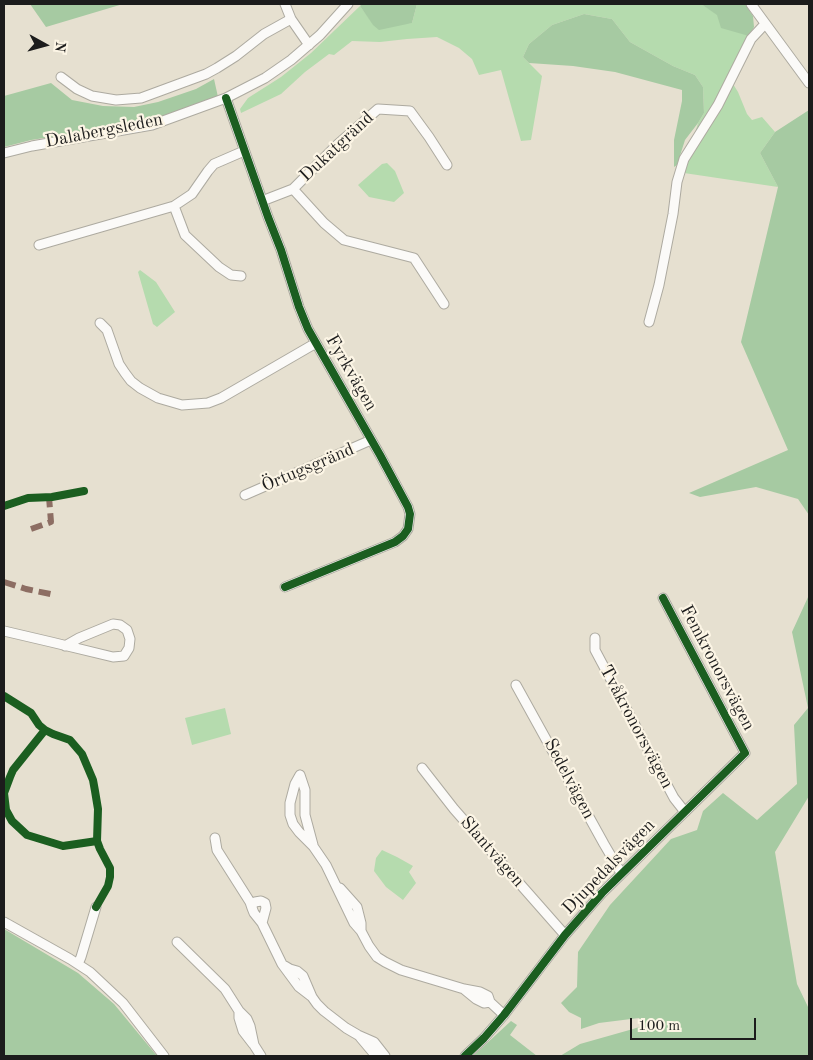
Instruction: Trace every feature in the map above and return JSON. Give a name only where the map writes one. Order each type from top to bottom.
[{"type":"street","points":[[286,4],[291,19],[309,45]]},
{"type":"street","name":"Dalabergsleden","points":[[4,153],[32,146],[152,125],[226,98],[266,78],[292,60],[348,4]]},
{"type":"street","points":[[750,4],[809,83]]},
{"type":"street","points":[[61,77],[77,89],[92,96],[116,100],[141,98],[217,68],[264,34],[291,19]]},
{"type":"street","points":[[649,322],[659,285],[677,182],[684,158],[718,105],[751,39],[765,24]]},
{"type":"street","name":"Fyrkvägen","points":[[226,98],[308,329],[408,507],[410,522],[403,536],[395,542],[285,586]]},
{"type":"street","name":"Dukatgränd","points":[[262,201],[293,189],[337,145],[378,109],[410,111],[429,136],[447,165]]},
{"type":"street","points":[[39,245],[174,206],[192,194],[214,164],[244,151]]},
{"type":"street","points":[[293,189],[324,223],[344,240],[414,258],[444,304]]},
{"type":"street","points":[[174,206],[185,235],[219,267],[231,275],[240,276]]},
{"type":"street","points":[[100,323],[107,330],[119,364],[132,381],[158,398],[182,405],[208,403],[221,398],[316,343]]},
{"type":"street","name":"Örtugsgränd","points":[[245,495],[371,440]]},
{"type":"street","name":"Femkronorsvägen","points":[[663,598],[745,753]]},
{"type":"street","points":[[4,631],[65,646],[113,657],[124,656],[129,648],[130,639],[127,630],[120,625],[113,624],[65,646]]},
{"type":"street","name":"Tvåkronorsvägen","points":[[595,638],[595,650],[674,798],[685,812]]},
{"type":"street","name":"Sedelvägen","points":[[516,685],[621,873]]},
{"type":"street","name":"Djupedalsvägen","points":[[465,1056],[504,1015],[566,934],[602,893],[745,753]]},
{"type":"street","name":"Slantvägen","points":[[422,768],[454,809],[566,934]]},
{"type":"street","points":[[313,846],[305,815],[305,790],[300,775],[295,784],[290,803],[292,824],[313,846],[326,865],[354,923],[377,956],[384,962],[402,970],[464,989],[476,999],[484,1003],[490,1002],[504,1015]]},
{"type":"street","points":[[291,819],[299,814],[305,815]]},
{"type":"street","points":[[215,838],[216,850],[250,902],[282,964],[299,987],[312,997],[334,1020],[358,1035],[374,1042],[385,1056]]},
{"type":"street","points":[[252,908],[256,902],[261,901],[265,903],[266,908],[262,923]]},
{"type":"street","points":[[78,964],[96,906]]},
{"type":"street","points":[[4,922],[90,972],[122,1003],[164,1056]]},
{"type":"street","points":[[177,942],[221,984],[233,1000],[239,1011],[243,1031],[260,1056]]},
{"type":"street","points":[[358,1035],[376,1056]]},
{"type":"green space","points":[[30,4],[123,4],[46,27]]},
{"type":"green space","points":[[362,4],[417,4],[412,23],[379,30],[373,25],[360,6]]},
{"type":"green space","points":[[417,4],[701,4],[756,38],[733,84],[747,114],[752,120],[762,117],[775,132],[760,153],[778,187],[684,173],[698,123],[704,113],[703,87],[695,75],[673,66],[630,42],[612,19],[584,14],[552,25],[529,44],[523,57],[542,76],[531,140],[521,141],[501,70],[479,75],[472,59],[459,48],[437,37],[380,42],[352,41],[334,55],[329,54],[305,72],[281,94],[241,113],[240,109],[248,98],[281,77],[311,53],[360,6],[374,25],[412,23]]},
{"type":"green space","points":[[701,4],[745,4],[753,16],[754,27],[749,36],[721,28],[717,15]]},
{"type":"green space","points":[[584,14],[612,19],[630,42],[673,66],[695,75],[703,87],[704,113],[685,140],[677,165],[674,167],[674,140],[682,101],[682,90],[615,72],[573,66],[529,63],[523,57],[529,44],[552,25]]},
{"type":"green space","points":[[214,79],[218,97],[148,122],[31,140],[4,147],[4,96],[51,83],[72,100],[103,106],[134,107],[158,102],[196,89]]},
{"type":"green space","points":[[809,110],[809,515],[798,499],[756,487],[700,497],[689,493],[788,450],[741,342],[778,187],[760,153],[775,132]]},
{"type":"green space","points":[[387,163],[395,171],[404,193],[394,202],[369,197],[358,185],[382,164]]},
{"type":"green space","points":[[140,270],[156,282],[175,312],[157,327],[153,324],[138,272]]},
{"type":"green space","points":[[809,595],[809,796],[775,852],[797,984],[809,1009],[809,1056],[560,1056],[580,1044],[645,1025],[639,1018],[599,1023],[581,1029],[581,1018],[569,1012],[561,1003],[577,987],[578,952],[610,905],[671,839],[697,830],[703,811],[723,793],[757,820],[797,784],[794,725],[808,708],[792,632]]},
{"type":"green space","points":[[225,708],[231,734],[192,745],[185,718]]},
{"type":"green space","points":[[382,850],[413,866],[409,872],[416,883],[403,900],[386,887],[374,871],[376,858]]},
{"type":"green space","points":[[4,929],[78,973],[114,1004],[157,1056],[4,1056]]},
{"type":"green space","points":[[511,1021],[517,1025],[510,1035],[537,1056],[473,1056]]},
{"type":"marked path","points":[[31,529],[51,522],[49,497]]},
{"type":"marked path","points":[[4,582],[55,595]]},
{"type":"cycle path","points":[[226,98],[308,329],[380,455],[410,514],[408,529],[395,542],[285,587]]},
{"type":"cycle path","points":[[4,506],[28,498],[52,497],[84,491]]},
{"type":"cycle path","points":[[465,1056],[504,1015],[565,935],[602,893],[745,753],[663,598]]},
{"type":"cycle path","points":[[4,696],[31,713],[45,730],[70,740],[82,754],[93,780],[95,791],[98,809],[97,841]]},
{"type":"cycle path","points":[[45,730],[13,770],[4,793],[6,810],[12,821],[27,835],[63,846],[97,841],[110,868],[110,877],[108,886],[96,907]]}]
